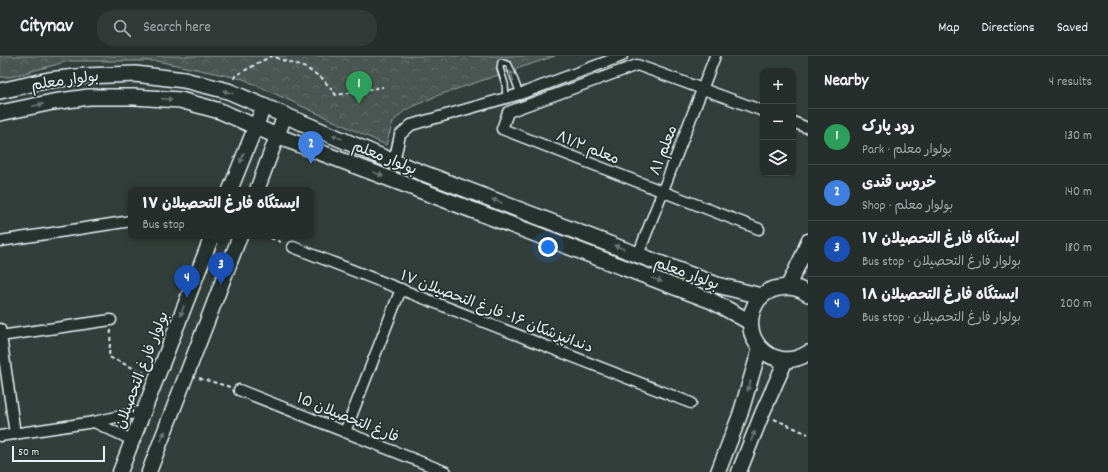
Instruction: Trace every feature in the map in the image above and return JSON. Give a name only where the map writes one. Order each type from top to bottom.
[{"type":"main road","name":"بولوار معلم","points":[[0,91],[49,80],[71,77],[135,74],[184,80],[228,91],[394,162],[717,285],[761,296]]},
{"type":"main road","name":"بولوار معلم","points":[[0,113],[53,102],[89,97],[134,96],[180,100],[220,111],[277,136],[712,301],[750,322]]},
{"type":"main road","points":[[231,187],[264,106]]},
{"type":"main road","points":[[257,187],[285,115]]},
{"type":"main road","name":"بولوار فارغ التحصیلان","points":[[120,472],[211,239]]},
{"type":"main road","points":[[149,472],[239,239]]},
{"type":"main road","points":[[788,286],[808,242]]},
{"type":"main road","points":[[808,294],[802,289],[788,286],[773,289],[761,296],[753,308],[750,322],[752,336],[760,348],[772,357],[786,360],[800,358],[808,352]]},
{"type":"main road","points":[[718,472],[740,415],[760,348]]},
{"type":"main road","points":[[740,472],[762,414],[786,360]]},
{"type":"street","points":[[394,162],[400,135],[411,125],[520,94],[622,56]]},
{"type":"street","name":"معلم ۸۱","points":[[638,255],[715,56]]},
{"type":"street","name":"معلم ۸۱/۲","points":[[702,89],[637,65],[508,112],[502,129],[759,229]]},
{"type":"street","points":[[702,89],[760,110]]},
{"type":"street","points":[[796,123],[805,127]]},
{"type":"street","points":[[0,240],[128,221]]},
{"type":"street","name":"دندانپزشکان ۱۶- فارغ التحصیلان ۱۷","points":[[293,247],[691,403]]},
{"type":"street","points":[[345,432],[401,289]]},
{"type":"street","points":[[15,434],[0,333],[111,320]]},
{"type":"street","name":"فارغ التحصیلان ۱۵","points":[[239,390],[446,472]]},
{"type":"street","points":[[0,436],[94,422],[143,411]]},
{"type":"street","points":[[94,422],[132,440]]},
{"type":"lane","points":[[506,98],[505,84],[500,68],[501,62],[509,65],[520,94]]},
{"type":"path","points":[[228,91],[235,76],[271,56],[306,68],[322,78],[336,95],[383,87]]},
{"type":"path","points":[[272,239],[293,247]]},
{"type":"path","points":[[111,320],[109,357],[156,378]]},
{"type":"path","points":[[187,374],[239,390]]},
{"type":"path","points":[[762,414],[808,434]]},
{"type":"green space","points":[[0,56],[555,56],[436,96],[404,111],[393,122],[386,145],[243,79],[157,61],[69,61],[10,77],[0,77]]},
{"type":"place","name":"رود پارک","points":[[359,104]]},
{"type":"place","name":"خروس قندی","points":[[311,164]]},
{"type":"place","name":"ایستگاه فارغ التحصیلان ۱۷","points":[[221,285]]},
{"type":"place","name":"ایستگاه فارغ التحصیلان ۱۸","points":[[187,298]]}]
